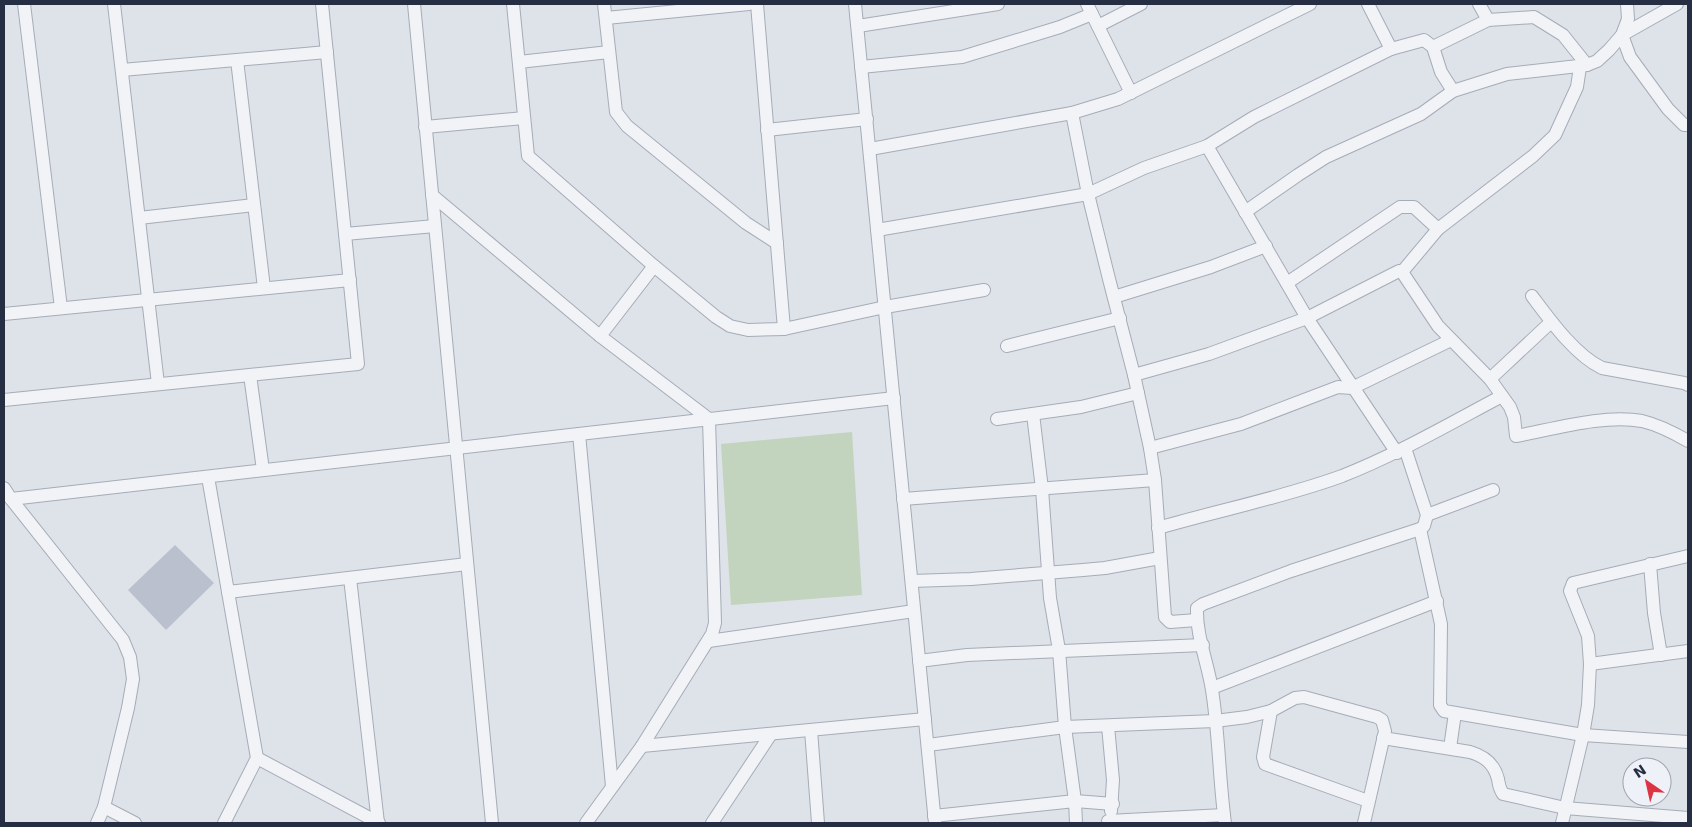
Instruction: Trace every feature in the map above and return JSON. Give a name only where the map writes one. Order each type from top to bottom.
[{"type":"street","points":[[24,4],[61,308]]},
{"type":"street","points":[[114,4],[158,384]]},
{"type":"street","points":[[4,400],[358,364],[322,4]]},
{"type":"street","points":[[414,4],[492,823]]},
{"type":"street","points":[[513,4],[528,156],[654,266],[716,317],[730,326],[748,330],[784,329],[885,307],[984,290]]},
{"type":"street","points":[[604,4],[616,112],[627,126],[746,223],[777,243]]},
{"type":"street","points":[[606,18],[748,4]]},
{"type":"street","points":[[756,4],[784,329]]},
{"type":"street","points":[[855,4],[935,820],[1075,801],[1113,804]]},
{"type":"street","points":[[858,26],[998,4]]},
{"type":"street","points":[[1098,26],[1141,4]]},
{"type":"street","points":[[870,149],[1072,113],[1131,93],[1310,4]]},
{"type":"street","points":[[1368,4],[1391,49]]},
{"type":"street","points":[[1479,4],[1488,20]]},
{"type":"street","points":[[1627,4],[1628,18],[1622,35],[1630,57],[1668,109],[1684,125],[1688,125]]},
{"type":"street","points":[[1245,212],[1298,174],[1326,157],[1421,114],[1453,91],[1507,74],[1584,66],[1597,60],[1622,35],[1677,4]]},
{"type":"street","points":[[862,67],[962,57],[1060,27],[1089,9],[1131,93]]},
{"type":"street","points":[[1432,47],[1488,20],[1534,18],[1563,35],[1584,66]]},
{"type":"street","points":[[877,230],[1088,194],[1144,168],[1207,146],[1260,113],[1391,49],[1424,40],[1432,47],[1441,72],[1453,91]]},
{"type":"street","points":[[122,70],[327,52]]},
{"type":"street","points":[[519,62],[610,52]]},
{"type":"street","points":[[237,60],[264,288]]},
{"type":"street","points":[[1134,375],[1209,354],[1307,318],[1399,271],[1402,272],[1438,230],[1533,156],[1555,135],[1577,87],[1584,66]]},
{"type":"street","points":[[1072,113],[1088,194],[1134,375],[1150,448],[1155,480],[1166,619],[1170,622],[1197,620]]},
{"type":"street","points":[[425,127],[524,118]]},
{"type":"street","points":[[767,130],[866,119]]},
{"type":"street","points":[[1108,726],[1113,780],[1113,804],[1108,822],[1224,819],[1212,688],[1197,620],[1198,608],[1203,604],[1291,571],[1420,528],[1424,526],[1427,515],[1401,450],[1352,388],[1307,318],[1207,146]]},
{"type":"street","points":[[432,195],[600,336],[709,419]]},
{"type":"street","points":[[139,218],[254,205]]},
{"type":"street","points":[[1288,283],[1400,207],[1414,207],[1438,230]]},
{"type":"street","points":[[345,234],[435,226]]},
{"type":"street","points":[[1114,297],[1211,267],[1266,246]]},
{"type":"street","points":[[600,336],[654,266]]},
{"type":"street","points":[[1402,272],[1438,326],[1490,379],[1510,407],[1514,417],[1516,436],[1616,419],[1642,421],[1659,426],[1688,441]]},
{"type":"street","points":[[4,314],[350,280]]},
{"type":"street","points":[[1532,296],[1552,322],[1592,364],[1602,368],[1688,385]]},
{"type":"street","points":[[1007,346],[1120,318]]},
{"type":"street","points":[[1490,379],[1552,322]]},
{"type":"street","points":[[1150,448],[1241,424],[1338,387],[1352,388],[1451,340]]},
{"type":"street","points":[[250,375],[263,470]]},
{"type":"street","points":[[997,419],[1081,407],[1138,393]]},
{"type":"street","points":[[1158,528],[1268,499],[1323,482],[1401,450],[1502,396]]},
{"type":"street","points":[[11,500],[894,398]]},
{"type":"street","points":[[1033,414],[1042,489],[1052,616],[1059,650],[1065,727],[1075,801],[1076,823]]},
{"type":"street","points":[[586,823],[642,746],[709,640],[715,623],[709,419]]},
{"type":"street","points":[[579,434],[612,786]]},
{"type":"street","points":[[208,477],[257,758],[224,823]]},
{"type":"street","points":[[904,499],[1155,480]]},
{"type":"street","points":[[4,488],[11,500],[123,640],[130,657],[133,679],[128,708],[104,807],[97,823]]},
{"type":"street","points":[[1427,515],[1493,490]]},
{"type":"street","points":[[1420,528],[1437,601],[1442,634],[1440,705],[1444,711],[1583,735],[1688,742]]},
{"type":"street","points":[[1562,823],[1583,735],[1588,705],[1590,664],[1588,636],[1570,591],[1573,583],[1688,556]]},
{"type":"street","points":[[912,581],[971,579],[1105,568],[1160,558]]},
{"type":"street","points":[[228,592],[467,564]]},
{"type":"street","points":[[1650,564],[1654,613],[1661,655]]},
{"type":"street","points":[[350,578],[379,823]]},
{"type":"street","points":[[1212,688],[1437,601]]},
{"type":"street","points":[[709,640],[914,611]]},
{"type":"street","points":[[919,661],[966,655],[1202,645]]},
{"type":"street","points":[[1590,664],[1688,651]]},
{"type":"street","points":[[928,745],[1065,727],[1216,721],[1271,711],[1295,698],[1304,697],[1378,717],[1384,724],[1383,738],[1364,823]]},
{"type":"street","points":[[1271,711],[1263,757],[1265,764],[1368,800]]},
{"type":"street","points":[[1450,748],[1455,713]]},
{"type":"street","points":[[642,746],[925,720]]},
{"type":"street","points":[[811,730],[818,823]]},
{"type":"street","points":[[712,823],[770,734]]},
{"type":"street","points":[[1383,738],[1482,755],[1489,761],[1498,778],[1498,787],[1503,794],[1566,808],[1688,818]]},
{"type":"street","points":[[257,758],[379,823]]},
{"type":"street","points":[[104,807],[135,823]]},
{"type":"green space","points":[[852,432],[862,595],[731,605],[721,444]]},
{"type":"building","points":[[175,545],[214,583],[166,630],[128,590]]}]
